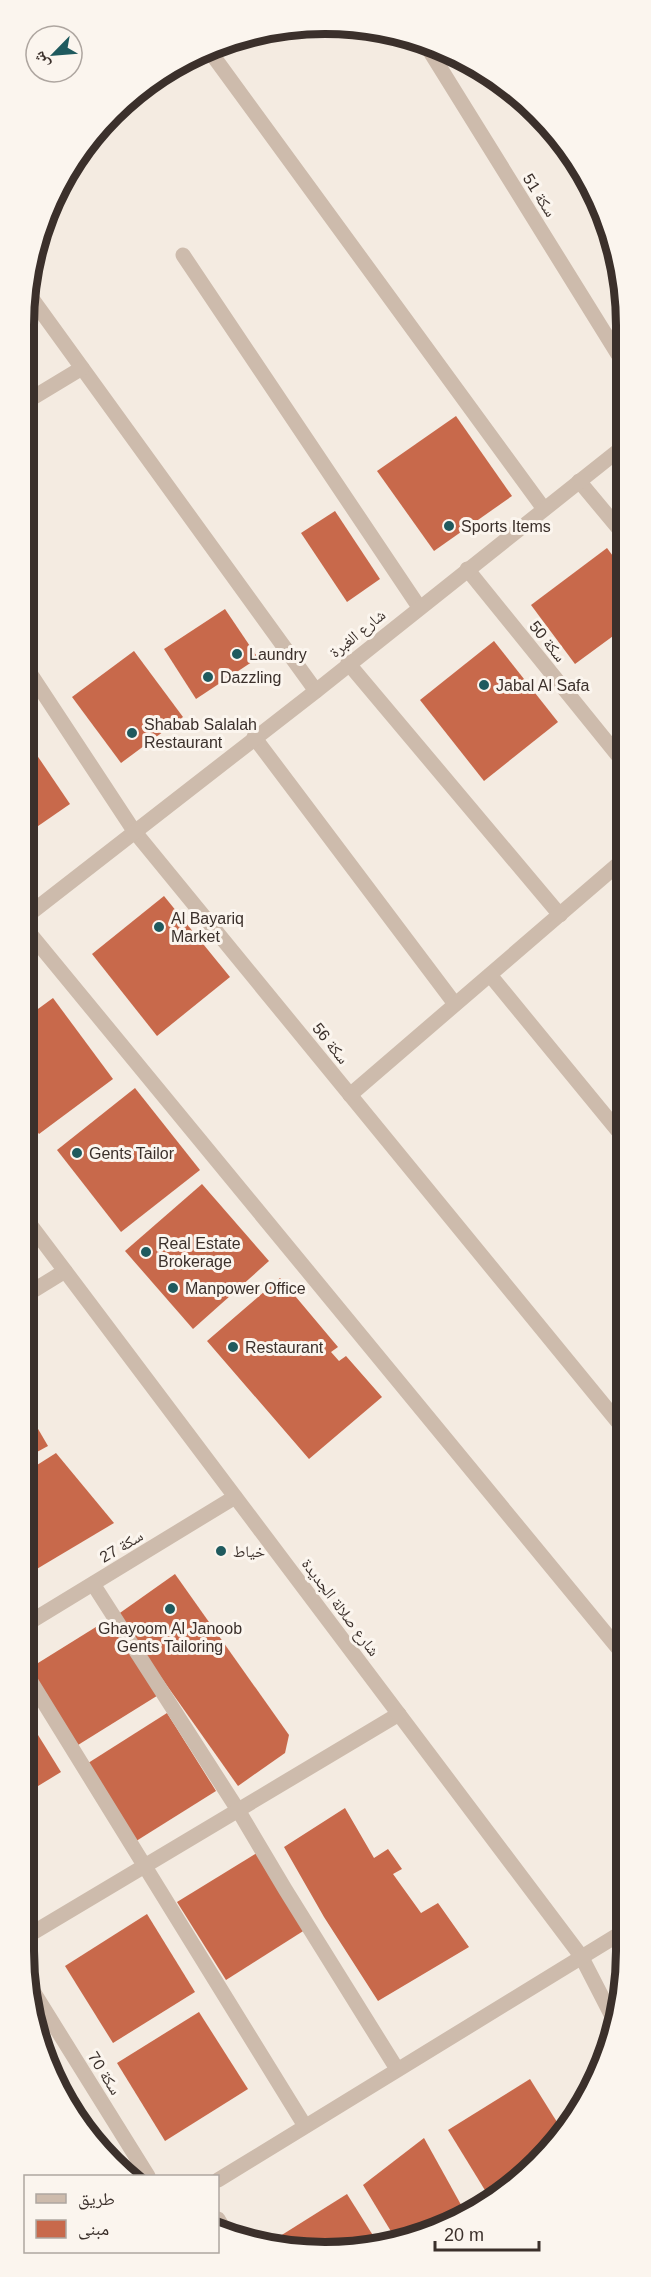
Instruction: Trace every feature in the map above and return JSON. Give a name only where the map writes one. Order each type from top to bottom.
[{"type":"street","name":"سكة 51","points":[[432,55],[616,351]]},
{"type":"street","points":[[214,57],[544,509]]},
{"type":"street","points":[[183,255],[419,607]]},
{"type":"street","points":[[35,303],[316,691]]},
{"type":"street","points":[[34,397],[82,368]]},
{"type":"street","name":"شارع الغبرة","points":[[34,910],[316,691],[348,663],[616,452]]},
{"type":"street","points":[[579,481],[616,525]]},
{"type":"street","name":"سكة 50","points":[[467,569],[616,754]]},
{"type":"street","points":[[348,663],[560,915]]},
{"type":"street","name":"سكة 56","points":[[34,679],[134,831],[616,1420]]},
{"type":"street","points":[[254,737],[455,1005]]},
{"type":"street","points":[[350,1095],[616,866]]},
{"type":"street","points":[[34,939],[616,1646]]},
{"type":"street","points":[[490,975],[616,1128]]},
{"type":"street","name":"شارع صلالة الجديدة","points":[[34,1229],[581,1956],[610,2012]]},
{"type":"street","points":[[34,1290],[65,1271]]},
{"type":"street","name":"سكة 27","points":[[34,1620],[235,1497]]},
{"type":"street","points":[[93,1584],[238,1810],[397,2069]]},
{"type":"street","points":[[34,1687],[305,2126]]},
{"type":"street","points":[[34,1932],[399,1714]]},
{"type":"street","points":[[219,2179],[616,1936]]},
{"type":"street","name":"سكة 70","points":[[39,2001],[147,2175]]},
{"type":"building","points":[[456,416],[512,496],[434,551],[377,471]]},
{"type":"building","points":[[335,511],[380,579],[347,602],[301,533]]},
{"type":"building","points":[[607,548],[616,560],[616,634],[575,664],[531,605]]},
{"type":"building","points":[[225,609],[258,658],[196,699],[164,649]]},
{"type":"building","points":[[494,641],[558,722],[484,781],[420,700]]},
{"type":"building","points":[[134,651],[183,717],[121,763],[72,697]]},
{"type":"building","points":[[34,751],[70,804],[34,829]]},
{"type":"building","points":[[164,896],[230,977],[157,1036],[92,954]]},
{"type":"building","points":[[53,998],[113,1079],[39,1134],[34,1127],[34,1012]]},
{"type":"building","points":[[135,1088],[200,1170],[121,1232],[57,1150]]},
{"type":"building","points":[[202,1184],[269,1261],[193,1329],[125,1251]]},
{"type":"building","points":[[280,1278],[338,1347],[331,1352],[339,1361],[346,1356],[382,1397],[309,1459],[207,1341]]},
{"type":"building","points":[[34,1422],[48,1446],[34,1454]]},
{"type":"building","points":[[56,1453],[114,1523],[34,1571],[34,1467]]},
{"type":"building","points":[[175,1574],[289,1735],[285,1753],[238,1786],[117,1615]]},
{"type":"building","points":[[112,1617],[160,1694],[78,1745],[34,1674],[34,1666]]},
{"type":"building","points":[[167,1713],[216,1791],[133,1843],[85,1765]]},
{"type":"building","points":[[34,1728],[61,1772],[34,1788]]},
{"type":"building","points":[[345,1808],[374,1858],[388,1849],[402,1869],[393,1874],[421,1913],[438,1903],[469,1947],[378,2001],[324,1917],[284,1847]]},
{"type":"building","points":[[260,1851],[308,1928],[226,1980],[177,1902]]},
{"type":"building","points":[[147,1914],[195,1992],[113,2043],[65,1966]]},
{"type":"building","points":[[199,2012],[248,2089],[165,2141],[117,2063]]},
{"type":"building","points":[[530,2079],[559,2125],[531,2157],[487,2193],[448,2130]]},
{"type":"building","points":[[424,2138],[463,2208],[419,2227],[393,2235],[363,2185]]},
{"type":"building","points":[[347,2194],[375,2238],[345,2242],[306,2242],[277,2238]]},
{"type":"place","name":"Sports Items","points":[[449,526]]},
{"type":"place","name":"Laundry","points":[[237,654]]},
{"type":"place","name":"Dazzling","points":[[208,677]]},
{"type":"place","name":"Jabal Al Safa","points":[[484,685]]},
{"type":"place","name":"Shabab Salalah Restaurant","points":[[132,733]]},
{"type":"place","name":"Al Bayariq Market","points":[[159,927]]},
{"type":"place","name":"Gents Tailor","points":[[77,1153]]},
{"type":"place","name":"Real Estate Brokerage","points":[[146,1252]]},
{"type":"place","name":"Manpower Office","points":[[173,1288]]},
{"type":"place","name":"Restaurant","points":[[233,1347]]},
{"type":"place","name":"خياط","points":[[221,1551]]},
{"type":"place","name":"Ghayoom Al Janoob Gents Tailoring","points":[[170,1609]]}]
